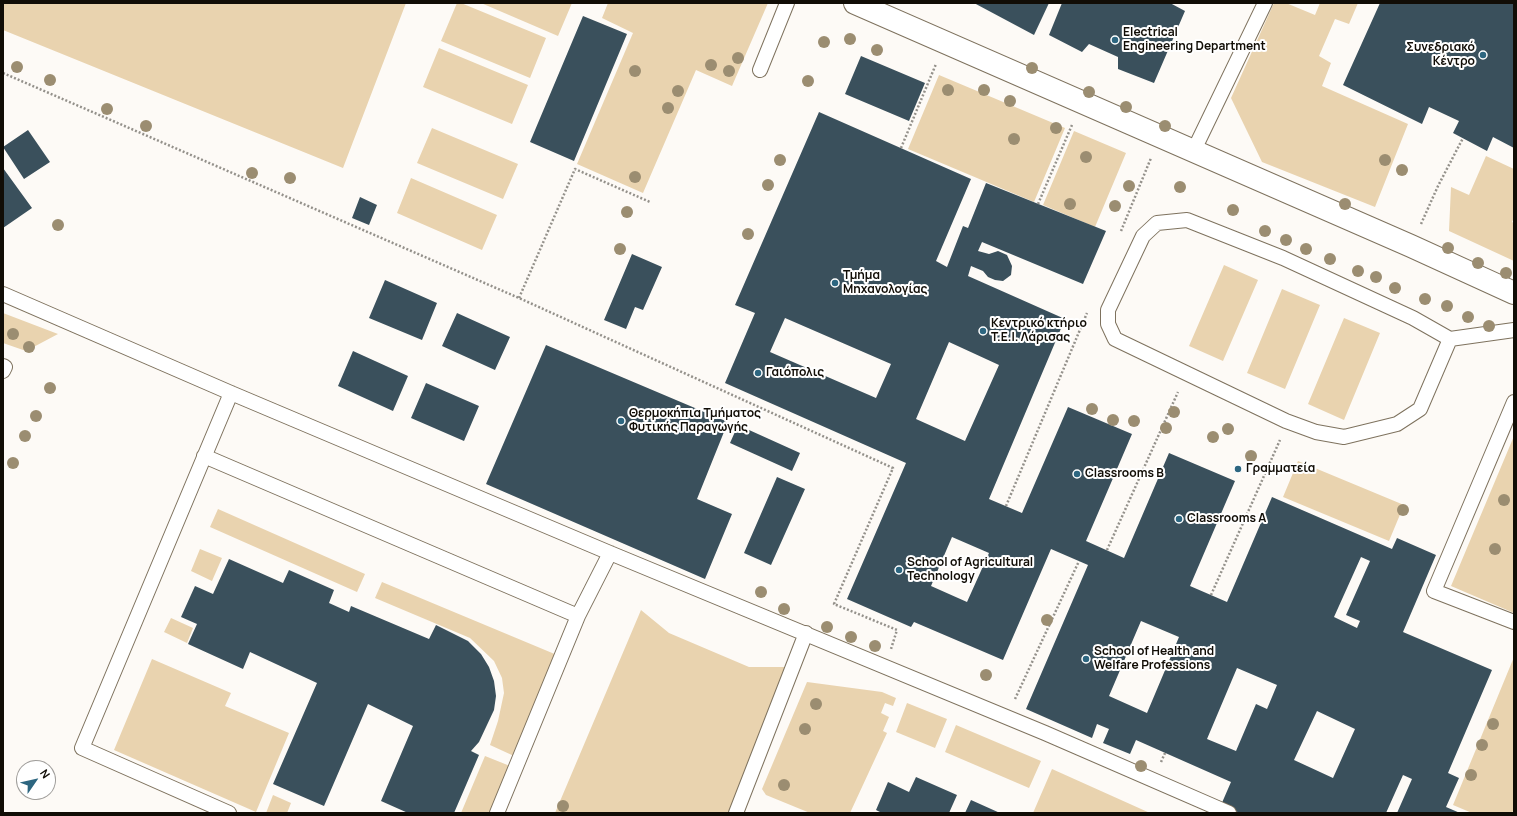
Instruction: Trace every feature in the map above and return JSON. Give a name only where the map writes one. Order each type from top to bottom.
[{"type":"street","points":[[855,3],[945,41],[1193,152],[1411,246],[1514,293]]},
{"type":"lane","points":[[760,70],[787,3]]},
{"type":"lane","points":[[1193,152],[1265,3]]},
{"type":"lane","points":[[1450,339],[1420,408],[1397,424],[1344,437],[1316,432],[1286,421],[1115,339],[1108,324],[1108,310],[1143,236],[1157,223],[1187,220],[1283,258],[1399,312],[1450,339],[1514,330]]},
{"type":"lane","points":[[3,294],[231,393],[610,553],[885,666],[1229,813]]},
{"type":"lane","points":[[3,366],[5,366],[3,371]]},
{"type":"lane","points":[[229,813],[82,748],[231,393]]},
{"type":"lane","points":[[1514,402],[1434,591],[1514,622]]},
{"type":"lane","points":[[204,456],[578,616]]},
{"type":"lane","points":[[497,813],[578,616],[610,553]]},
{"type":"lane","points":[[736,813],[806,633]]},
{"type":"path","points":[[901,148],[945,41]]},
{"type":"path","points":[[3,73],[519,298],[893,468],[834,604],[897,630],[885,666]]},
{"type":"path","points":[[1038,204],[1072,124]]},
{"type":"path","points":[[1424,218],[1438,186],[1463,138]]},
{"type":"path","points":[[1118,238],[1151,158]]},
{"type":"path","points":[[519,298],[575,169],[650,202]]},
{"type":"path","points":[[1006,506],[1088,310]]},
{"type":"path","points":[[1107,550],[1186,374]]},
{"type":"path","points":[[1211,595],[1279,445],[1286,421]]},
{"type":"path","points":[[1014,701],[1079,561]]},
{"type":"shaded area","points":[[3,3],[406,3],[343,168],[3,30]]},
{"type":"shaded area","points":[[457,3],[461,3],[546,38],[530,78],[441,41]]},
{"type":"shaded area","points":[[481,3],[572,3],[558,36]]},
{"type":"shaded area","points":[[608,3],[768,3],[732,86],[696,70],[643,193],[577,164],[633,33],[602,18]]},
{"type":"shaded area","points":[[1274,3],[1286,3],[1315,15],[1320,3],[1358,3],[1349,24],[1335,19],[1319,56],[1331,63],[1322,86],[1408,124],[1375,207],[1262,162],[1231,98]]},
{"type":"shaded area","points":[[439,48],[528,85],[512,124],[423,87]]},
{"type":"shaded area","points":[[939,75],[1065,128],[1034,202],[908,149]]},
{"type":"shaded area","points":[[432,128],[518,164],[503,199],[417,163]]},
{"type":"shaded area","points":[[1074,131],[1126,153],[1095,227],[1043,205]]},
{"type":"shaded area","points":[[1486,156],[1514,169],[1514,218],[1512,222],[1514,223],[1514,261],[1449,231],[1451,187],[1469,195]]},
{"type":"shaded area","points":[[411,178],[497,215],[482,250],[397,213]]},
{"type":"shaded area","points":[[1224,265],[1258,280],[1223,361],[1189,346]]},
{"type":"shaded area","points":[[1282,289],[1320,305],[1285,389],[1247,373]]},
{"type":"shaded area","points":[[3,313],[58,334],[26,351],[3,343]]},
{"type":"shaded area","points":[[1344,318],[1380,333],[1344,420],[1308,404]]},
{"type":"shaded area","points":[[1514,436],[1514,613],[1451,586]]},
{"type":"shaded area","points":[[1298,461],[1404,505],[1389,541],[1283,497]]},
{"type":"shaded area","points":[[218,509],[365,574],[357,592],[210,527]]},
{"type":"shaded area","points":[[200,549],[222,558],[212,581],[191,571]]},
{"type":"shaded area","points":[[382,582],[557,655],[514,756],[490,745],[498,721],[504,693],[502,678],[494,661],[470,638],[375,598]]},
{"type":"shaded area","points":[[641,610],[669,633],[749,667],[785,667],[730,813],[555,813]]},
{"type":"shaded area","points":[[171,618],[193,628],[187,643],[164,632]]},
{"type":"shaded area","points":[[1514,657],[1514,809],[1512,813],[1472,813],[1453,805]]},
{"type":"shaded area","points":[[152,659],[231,693],[225,706],[289,733],[256,812],[114,750]]},
{"type":"shaded area","points":[[807,682],[882,692],[896,698],[893,706],[885,703],[881,713],[889,717],[883,731],[887,733],[850,813],[810,813],[766,795],[762,789]]},
{"type":"shaded area","points":[[907,703],[947,719],[935,748],[896,732]]},
{"type":"shaded area","points":[[956,725],[1041,761],[1029,788],[945,752]]},
{"type":"shaded area","points":[[485,756],[510,766],[490,813],[461,813]]},
{"type":"shaded area","points":[[1052,769],[1150,813],[1033,813]]},
{"type":"shaded area","points":[[273,795],[291,803],[287,813],[266,813]]},
{"type":"building","points":[[974,3],[1049,3],[1034,35]]},
{"type":"building","name":"Electrical Engineering Department","points":[[1062,3],[1170,3],[1185,11],[1154,83],[1118,69],[1118,57],[1089,44],[1082,52],[1049,35]]},
{"type":"building","points":[[1380,3],[1514,3],[1514,148],[1493,137],[1487,151],[1453,133],[1459,121],[1429,107],[1422,124],[1343,85]]},
{"type":"building","points":[[583,16],[627,34],[574,161],[530,142]]},
{"type":"building","points":[[861,56],[925,83],[909,121],[845,94]]},
{"type":"building","points":[[819,112],[971,179],[936,261],[947,267],[963,226],[968,228],[986,183],[1106,231],[1083,284],[982,242],[978,251],[989,254],[998,251],[1007,255],[1012,266],[1011,275],[1003,281],[995,280],[988,277],[983,271],[971,266],[968,276],[1065,319],[989,499],[1022,513],[1068,407],[1132,434],[1086,541],[1124,558],[1169,453],[1235,481],[1190,586],[1227,602],[1272,497],[1392,549],[1397,538],[1436,555],[1403,632],[1492,670],[1448,773],[1459,778],[1446,807],[1460,813],[1397,813],[1412,779],[1403,775],[1386,813],[1240,813],[1221,805],[1231,782],[1136,740],[1130,754],[1103,743],[1109,729],[1097,724],[1092,738],[1026,709],[1088,565],[1051,549],[1003,660],[914,622],[911,627],[847,599],[906,463],[725,383],[755,313],[735,305]],"holes":[[[785,318],[891,364],[876,398],[770,352]],[[949,342],[999,365],[965,441],[916,419]],[[952,537],[989,553],[967,602],[931,586]],[[1361,557],[1370,561],[1346,615],[1360,621],[1357,628],[1334,617]],[[1141,621],[1179,637],[1147,713],[1109,696]],[[1237,668],[1277,685],[1267,709],[1256,704],[1236,751],[1207,739]],[[1317,711],[1355,729],[1333,778],[1294,760]]]},
{"type":"building","points":[[28,130],[50,162],[24,179],[3,147]]},
{"type":"building","points":[[3,168],[32,208],[3,228]]},
{"type":"building","points":[[360,197],[377,205],[369,225],[352,218]]},
{"type":"building","points":[[632,254],[662,267],[643,310],[635,307],[626,329],[604,320]]},
{"type":"building","points":[[385,280],[437,303],[422,340],[369,318]]},
{"type":"building","points":[[457,313],[510,337],[495,370],[442,346]]},
{"type":"building","points":[[546,345],[728,422],[697,499],[732,514],[705,579],[486,484]]},
{"type":"building","points":[[353,351],[408,376],[393,411],[338,386]]},
{"type":"building","points":[[426,383],[479,406],[464,441],[411,418]]},
{"type":"building","points":[[738,425],[800,453],[792,471],[730,443]]},
{"type":"building","points":[[777,477],[805,489],[771,565],[744,553]]},
{"type":"building","points":[[229,559],[283,583],[289,570],[334,590],[329,603],[349,612],[351,606],[429,639],[436,625],[468,641],[481,654],[489,667],[494,681],[496,696],[494,710],[479,742],[471,751],[479,755],[454,813],[408,813],[381,801],[413,726],[368,704],[324,806],[273,784],[317,683],[250,652],[243,669],[188,644],[197,624],[181,617],[195,586],[213,594]]},
{"type":"building","points":[[916,777],[957,795],[949,813],[882,813],[876,810],[888,782],[909,792]]},
{"type":"building","points":[[971,800],[1000,813],[965,813]]},
{"type":"place","name":"Electrical Engineering Department","points":[[1115,40]]},
{"type":"place","name":"Συνεδριακό Κέντρο","points":[[1483,55]]},
{"type":"place","name":"Τμήμα Μηχανολογίας","points":[[835,283]]},
{"type":"place","name":"Κεντρικό κτήριο Τ.Ε.Ι. Λάρισας","points":[[983,331]]},
{"type":"place","name":"Γαιόπολις","points":[[758,373]]},
{"type":"place","name":"Θερμοκήπια Τμήματος Φυτικής Παραγωγής","points":[[621,421]]},
{"type":"place","name":"Γραμματεία","points":[[1238,469]]},
{"type":"place","name":"Classrooms B","points":[[1077,474]]},
{"type":"place","name":"Classrooms A","points":[[1179,519]]},
{"type":"place","name":"School of Agricultural Technology","points":[[899,570]]},
{"type":"place","name":"School of Health and Welfare Professions","points":[[1086,659]]}]
